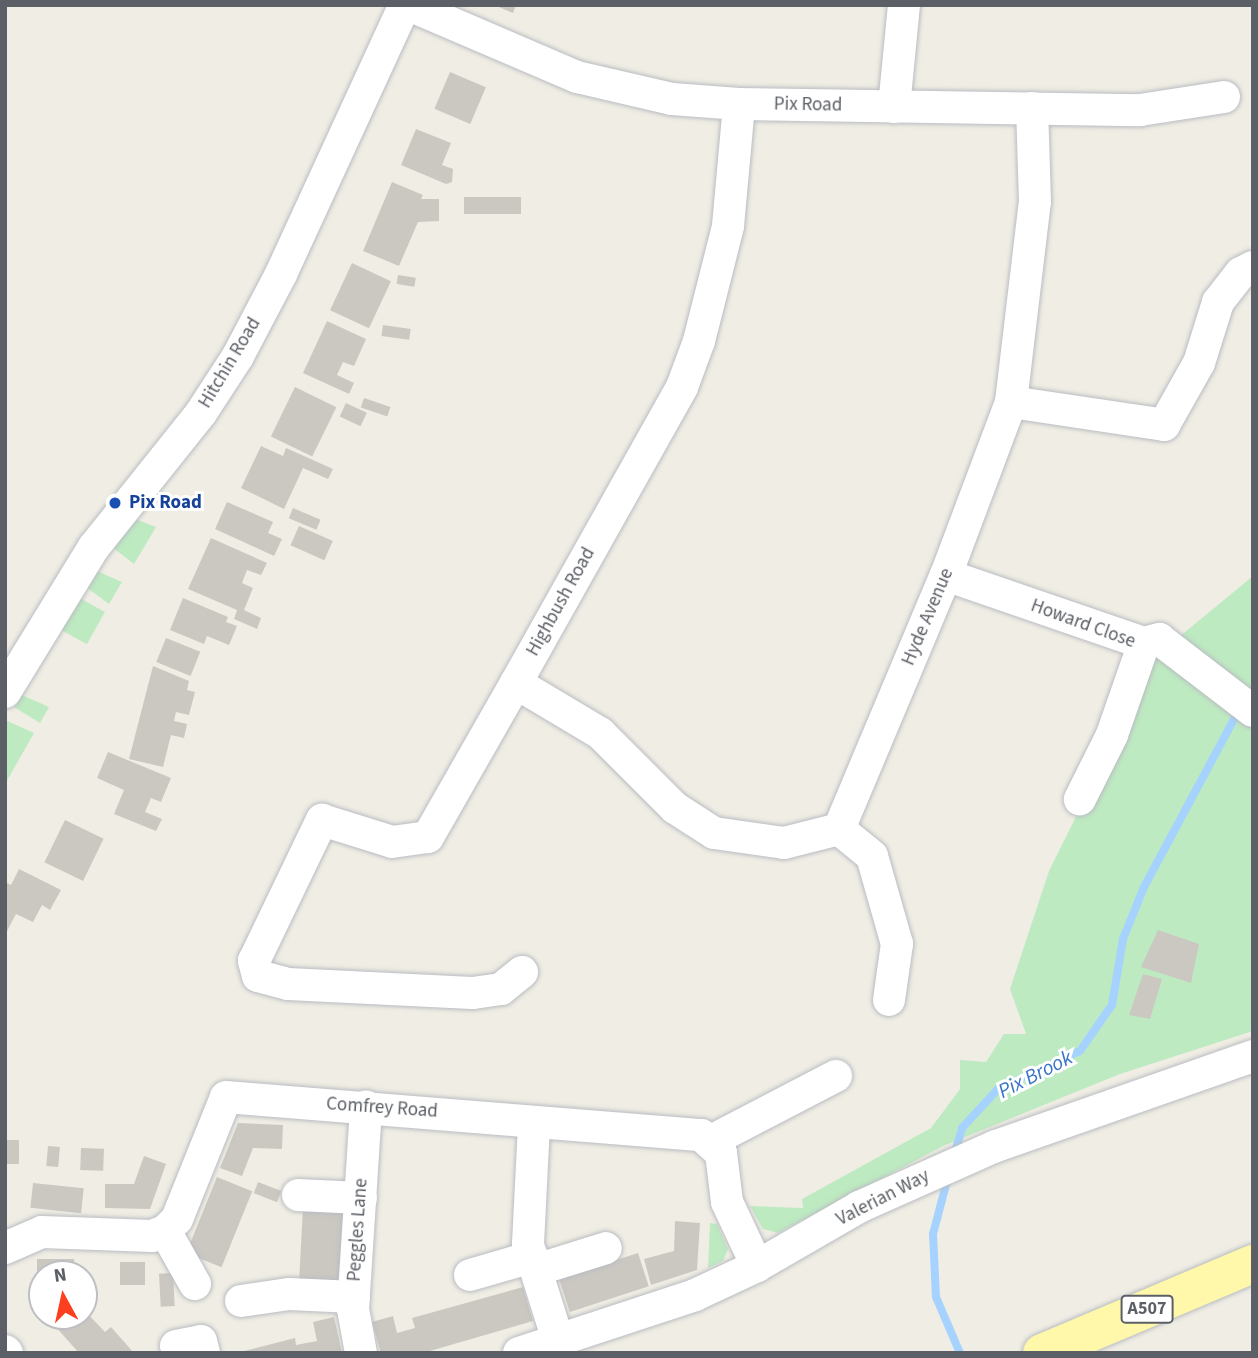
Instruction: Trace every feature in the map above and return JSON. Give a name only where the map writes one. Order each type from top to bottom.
[{"type":"main road","name":"A507","points":[[1042,1353],[1253,1264]]},
{"type":"street","name":"Pix Road","points":[[407,5],[577,77],[671,99],[739,104],[1140,110],[1224,96]]},
{"type":"street","name":"Hitchin Road","points":[[5,691],[94,547],[201,413],[238,356],[281,274],[407,5]]},
{"type":"street","points":[[894,107],[904,5]]},
{"type":"street","name":"Highbush Road","points":[[522,972],[501,989],[459,992],[288,984],[258,976],[254,961],[323,820],[392,842],[428,836],[516,683],[682,387],[699,341],[728,226],[739,104]]},
{"type":"street","name":"Hyde Avenue","points":[[839,830],[946,575],[1011,402],[1035,202],[1032,108]]},
{"type":"street","points":[[1011,402],[1164,425],[1199,363],[1218,302],[1241,273],[1253,267]]},
{"type":"street","name":"Howard Close","points":[[946,575],[1143,643],[1112,735],[1080,799]]},
{"type":"street","points":[[1143,643],[1158,639],[1244,704]]},
{"type":"street","points":[[516,683],[600,733],[675,808],[714,834],[784,843],[839,830],[872,856],[897,944],[889,1000]]},
{"type":"street","name":"Valerian Way","points":[[519,1353],[695,1295],[757,1266],[922,1177],[996,1146],[1253,1056]]},
{"type":"street","points":[[757,1266],[727,1202],[721,1153],[711,1141],[836,1076]]},
{"type":"street","name":"Comfrey Road","points":[[165,1231],[177,1219],[226,1097],[366,1106],[534,1125],[701,1135],[711,1141]]},
{"type":"street","name":"Peggles Lane","points":[[361,1353],[354,1297],[366,1106]]},
{"type":"street","points":[[534,1125],[528,1245],[558,1340]]},
{"type":"street","points":[[298,1195],[360,1198]]},
{"type":"street","points":[[5,1248],[42,1232],[152,1236],[165,1231],[195,1284]]},
{"type":"street","points":[[470,1275],[606,1248]]},
{"type":"street","points":[[241,1301],[289,1294],[354,1297]]},
{"type":"green space","points":[[135,519],[156,527],[134,564],[112,547]]},
{"type":"green space","points":[[97,571],[122,582],[109,604],[86,587]]},
{"type":"green space","points":[[1253,576],[1253,696],[1179,637]]},
{"type":"green space","points":[[76,596],[105,612],[87,644],[58,628]]},
{"type":"green space","points":[[1158,651],[1253,724],[1253,1031],[1120,1074],[943,1146],[778,1233],[763,1229],[750,1206],[803,1208],[802,1199],[931,1128],[960,1089],[960,1060],[986,1062],[1004,1034],[1026,1034],[1010,989],[1049,871]]},
{"type":"green space","points":[[22,695],[49,707],[40,723],[14,707]]},
{"type":"green space","points":[[5,720],[34,733],[5,784]]},
{"type":"green space","points":[[710,1223],[717,1224],[728,1249],[723,1261],[708,1268]]},
{"type":"building","points":[[494,5],[516,5],[513,13]]},
{"type":"building","points":[[450,72],[486,87],[470,124],[434,109]]},
{"type":"building","points":[[416,129],[451,143],[442,165],[453,169],[452,182],[446,184],[401,165]]},
{"type":"building","points":[[392,182],[423,195],[421,199],[439,199],[439,221],[418,222],[399,266],[363,251]]},
{"type":"building","points":[[464,197],[521,197],[521,214],[464,214]]},
{"type":"building","points":[[352,263],[391,281],[369,328],[330,310]]},
{"type":"building","points":[[398,275],[416,278],[414,287],[397,284]]},
{"type":"building","points":[[327,321],[366,339],[354,366],[343,362],[337,375],[354,383],[349,394],[303,373]]},
{"type":"building","points":[[383,325],[411,329],[409,340],[381,336]]},
{"type":"building","points":[[295,387],[336,407],[312,457],[271,436]]},
{"type":"building","points":[[364,398],[390,407],[387,417],[361,407]]},
{"type":"building","points":[[346,403],[367,413],[361,426],[340,417]]},
{"type":"building","points":[[261,446],[283,456],[286,448],[333,469],[328,479],[303,468],[284,509],[241,488]]},
{"type":"building","points":[[227,502],[273,522],[268,533],[282,539],[274,556],[215,529]]},
{"type":"building","points":[[293,508],[321,520],[316,530],[289,518]]},
{"type":"building","points":[[299,526],[333,541],[324,560],[290,545]]},
{"type":"building","points":[[211,538],[267,563],[261,575],[247,570],[242,583],[253,588],[244,610],[261,618],[257,629],[234,619],[237,610],[188,589]]},
{"type":"building","points":[[183,598],[228,617],[226,622],[237,626],[229,645],[207,636],[204,644],[170,630]]},
{"type":"building","points":[[166,638],[200,652],[191,676],[156,662]]},
{"type":"building","points":[[153,666],[189,681],[187,690],[195,692],[189,715],[176,712],[174,721],[187,724],[184,738],[171,735],[163,767],[129,759]]},
{"type":"building","points":[[108,752],[171,778],[161,802],[151,798],[145,812],[162,819],[156,831],[114,814],[124,790],[97,778]]},
{"type":"building","points":[[65,820],[104,839],[83,881],[44,862]]},
{"type":"building","points":[[19,869],[61,890],[50,910],[42,905],[33,922],[16,914],[5,935],[5,882],[11,885]]},
{"type":"building","points":[[1158,930],[1199,944],[1191,983],[1141,967]]},
{"type":"building","points":[[1143,974],[1162,979],[1150,1019],[1129,1015]]},
{"type":"building","points":[[238,1123],[283,1125],[282,1149],[253,1148],[242,1176],[220,1168]]},
{"type":"building","points":[[5,1140],[19,1140],[19,1164],[5,1164]]},
{"type":"building","points":[[48,1146],[60,1147],[58,1167],[46,1166]]},
{"type":"building","points":[[81,1148],[104,1149],[103,1171],[80,1170]]},
{"type":"building","points":[[144,1156],[166,1164],[150,1209],[105,1208],[105,1184],[134,1184]]},
{"type":"building","points":[[217,1177],[252,1191],[222,1267],[186,1253]]},
{"type":"building","points":[[258,1182],[281,1191],[277,1202],[254,1193]]},
{"type":"building","points":[[33,1183],[84,1188],[81,1213],[30,1208]]},
{"type":"building","points":[[303,1207],[344,1209],[340,1290],[299,1288]]},
{"type":"building","points":[[675,1221],[700,1223],[697,1270],[651,1285],[644,1259],[674,1251]]},
{"type":"building","points":[[638,1253],[649,1286],[570,1312],[559,1279]]},
{"type":"building","points":[[74,1259],[74,1260],[37,1260]]},
{"type":"building","points":[[120,1262],[145,1262],[145,1285],[120,1285]]},
{"type":"building","points":[[173,1273],[175,1306],[161,1307],[159,1274]]},
{"type":"building","points":[[523,1287],[533,1321],[423,1353],[381,1353],[372,1322],[393,1316],[397,1333],[415,1328],[412,1318]]},
{"type":"building","points":[[334,1317],[342,1353],[236,1353],[295,1338],[296,1345],[317,1341],[313,1322]]},
{"type":"building","points":[[98,1325],[105,1332],[111,1327],[134,1353],[79,1353],[58,1330],[98,1330]]},
{"type":"waterway","name":"Pix Brook","points":[[954,1155],[962,1128],[998,1089],[1080,1051],[1112,1005],[1123,939],[1144,887],[1240,708]]},
{"type":"waterway","name":"Pix Brook","points":[[948,1177],[933,1234],[936,1297],[960,1353]]},
{"type":"place","name":"Pix Road","points":[[115,503]]}]
